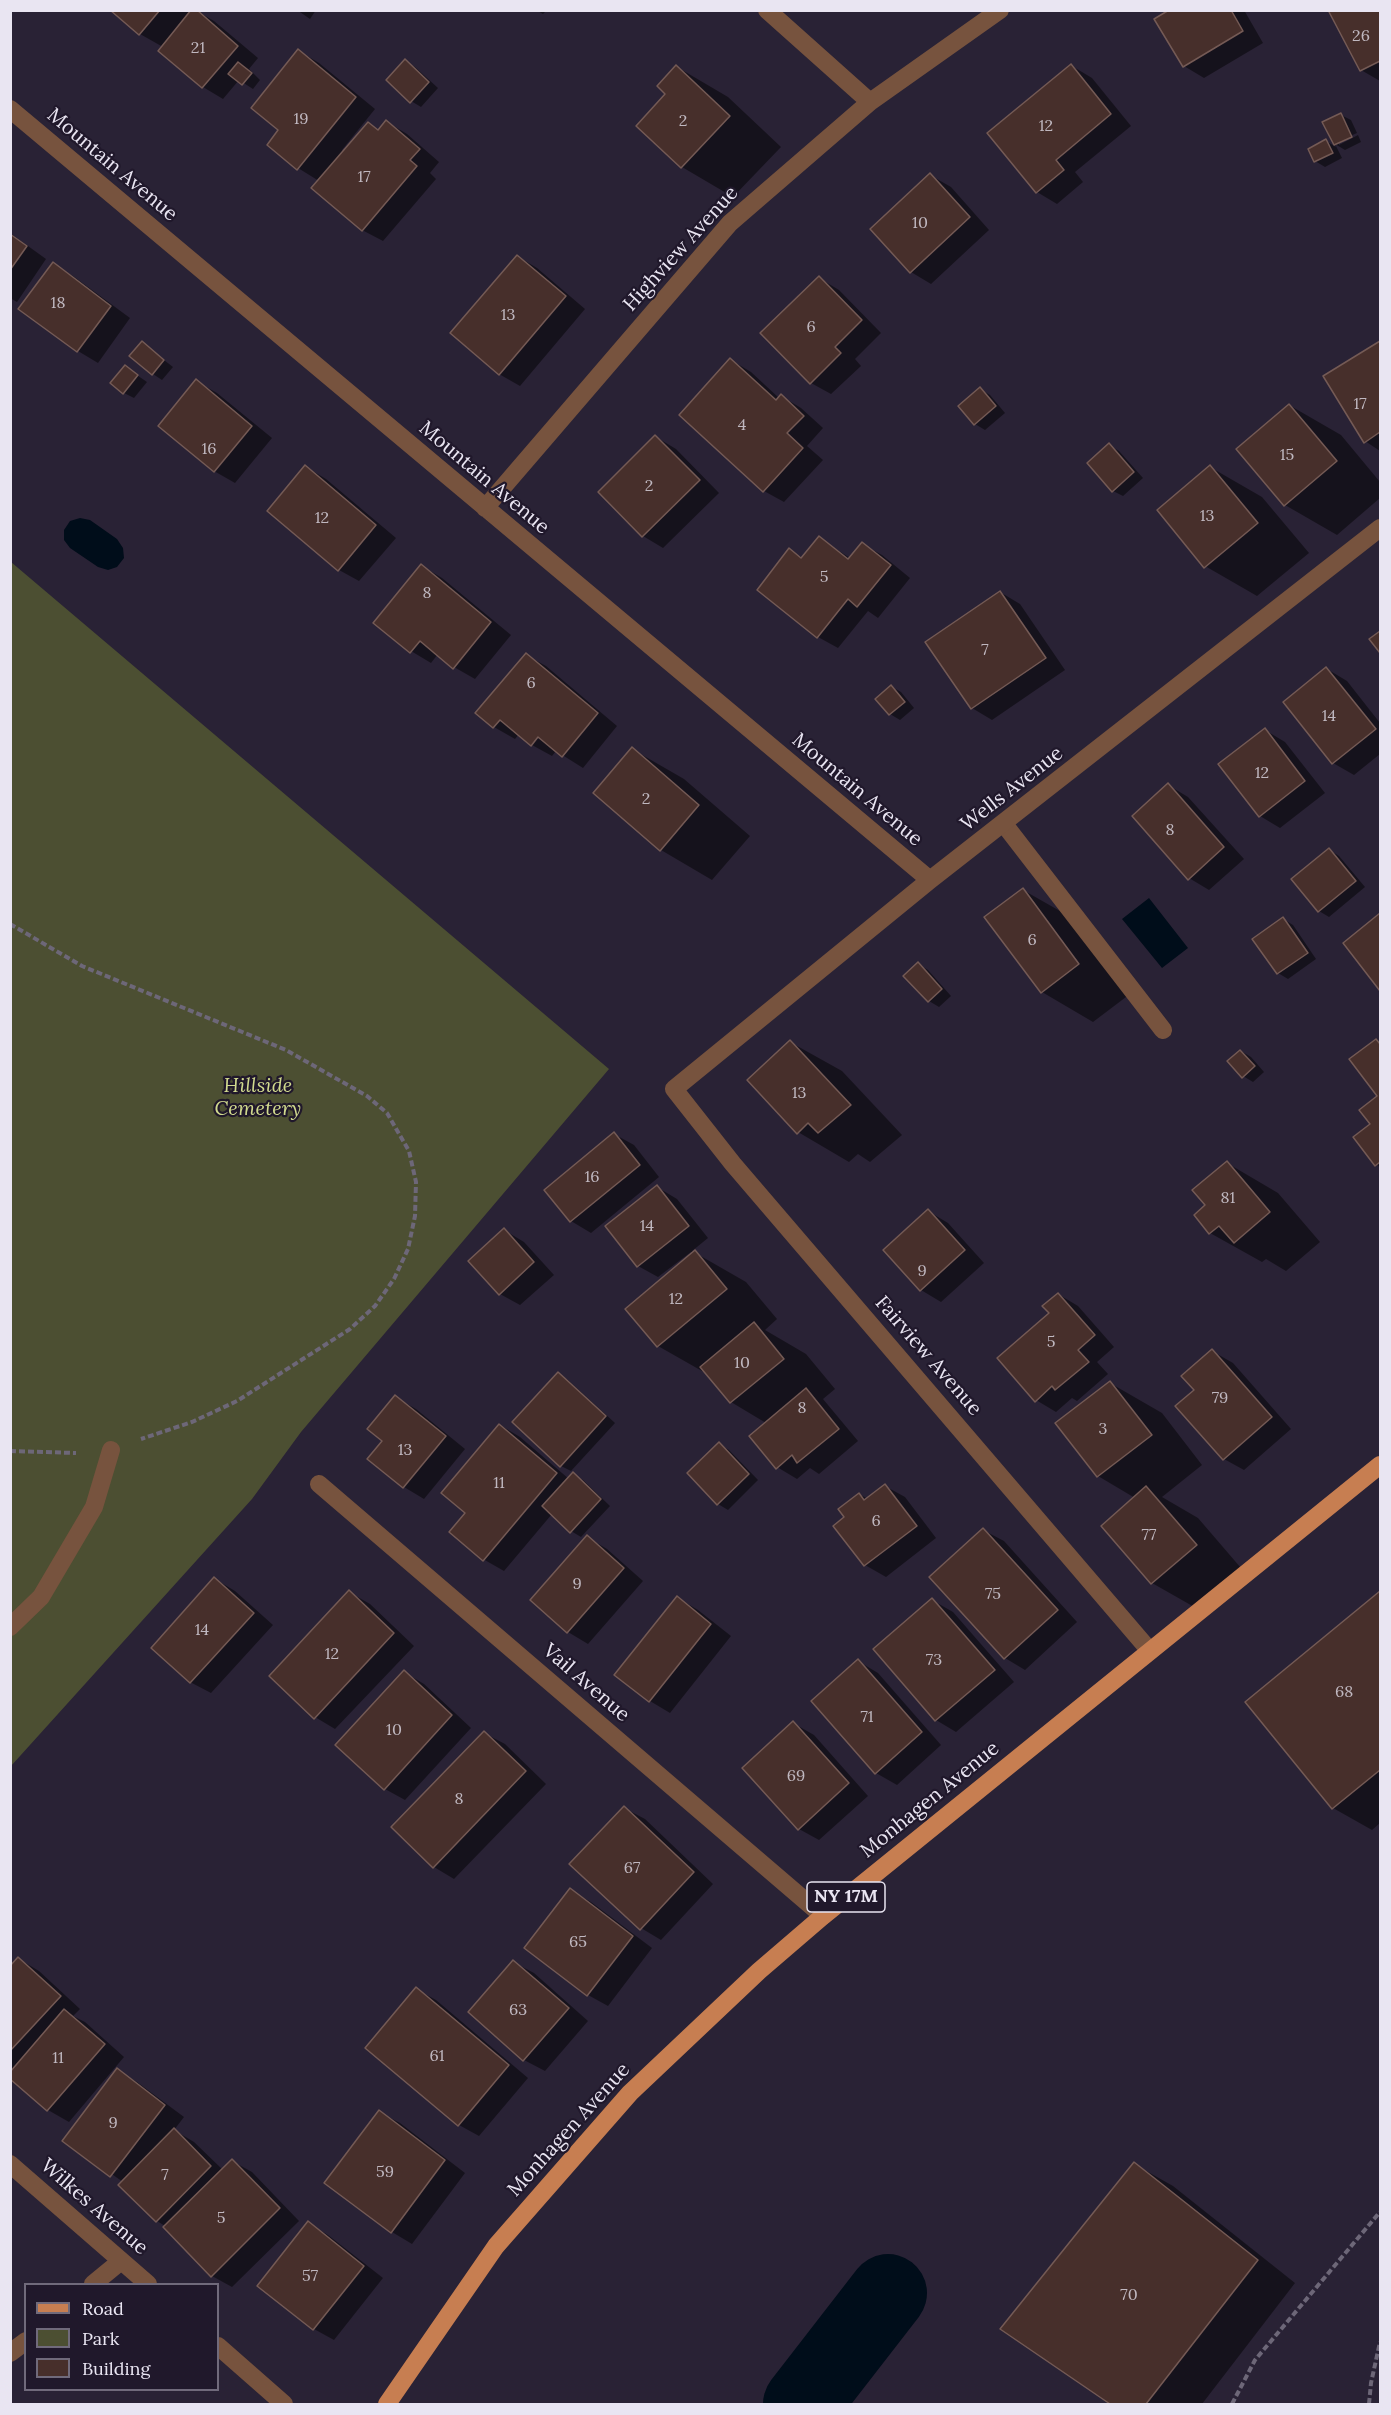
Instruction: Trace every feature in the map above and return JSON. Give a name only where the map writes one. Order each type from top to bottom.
[{"type":"main road","name":"Monhagen Avenue","points":[[387,2404],[496,2246],[630,2093],[759,1971],[823,1916],[1380,1464]]},
{"type":"street","points":[[767,10],[870,102]]},
{"type":"street","name":"Highview Avenue","points":[[485,508],[730,223],[870,102],[1000,10]]},
{"type":"street","name":"Mountain Avenue","points":[[10,109],[930,880]]},
{"type":"street","name":"Wells Avenue","points":[[674,1089],[930,880],[1380,528]]},
{"type":"street","points":[[1004,824],[1163,1030]]},
{"type":"street","name":"Fairview Avenue","points":[[674,1089],[733,1164],[1150,1651]]},
{"type":"street","points":[[10,1627],[41,1597],[94,1507],[111,1450]]},
{"type":"street","name":"Vail Avenue","points":[[319,1484],[823,1916]]},
{"type":"street","name":"Wilkes Avenue","points":[[10,2164],[147,2283]]},
{"type":"street","points":[[94,2283],[121,2261]]},
{"type":"street","points":[[10,2353],[24,2342]]},
{"type":"street","points":[[219,2347],[284,2404]]},
{"type":"path","points":[[10,924],[82,966],[286,1050],[367,1096],[387,1113],[401,1135],[409,1151],[416,1182],[415,1216],[408,1249],[394,1279],[375,1306],[350,1329],[237,1401],[192,1422],[111,1450],[69,1453],[10,1451]]},
{"type":"path","points":[[1232,2404],[1255,2360],[1380,2212]]},
{"type":"path","points":[[1369,2404],[1380,2342]]},
{"type":"green space","name":"Hillside Cemetery","points":[[11,562],[609,1069],[301,1432],[252,1499],[11,1766]]},
{"type":"water","points":[[80,518],[90,520],[117,539],[123,548],[124,558],[117,567],[108,570],[98,567],[70,548],[64,540],[64,530],[70,521]]},
{"type":"water","points":[[1149,898],[1188,948],[1162,968],[1122,919]]},
{"type":"building","points":[[110,10],[160,10],[139,35]]},
{"type":"building","points":[[191,10],[197,10],[238,46],[202,88],[158,51]]},
{"type":"building","points":[[1169,10],[1231,10],[1243,31],[1183,67],[1154,19]]},
{"type":"building","points":[[1328,10],[1380,10],[1380,61],[1360,71]]},
{"type":"building","points":[[298,49],[356,97],[297,170],[267,145],[278,130],[251,108]]},
{"type":"building","points":[[405,59],[429,82],[410,103],[386,80]]},
{"type":"building","points":[[238,62],[252,73],[242,85],[228,74]]},
{"type":"building","points":[[1071,64],[1111,114],[1056,160],[1064,170],[1036,193],[987,133]]},
{"type":"building","points":[[676,65],[730,116],[681,168],[636,126],[665,94],[657,86]]},
{"type":"building","points":[[1341,113],[1352,137],[1334,145],[1322,122]]},
{"type":"building","points":[[386,120],[420,149],[410,160],[417,166],[362,231],[311,188],[368,122],[378,130]]},
{"type":"building","points":[[1326,139],[1333,153],[1314,162],[1308,149]]},
{"type":"building","points":[[930,173],[970,217],[910,273],[870,229]]},
{"type":"building","points":[[10,234],[27,246],[10,270]]},
{"type":"building","points":[[517,255],[566,296],[499,375],[450,333]]},
{"type":"building","points":[[53,262],[111,306],[77,352],[18,309]]},
{"type":"building","points":[[819,276],[862,320],[835,347],[841,353],[810,384],[760,333]]},
{"type":"building","points":[[142,341],[164,360],[152,375],[129,356]]},
{"type":"building","points":[[1380,341],[1380,432],[1364,443],[1323,376]]},
{"type":"building","points":[[730,358],[776,400],[781,394],[804,416],[787,433],[803,448],[763,492],[679,415]]},
{"type":"building","points":[[125,365],[138,375],[123,394],[110,383]]},
{"type":"building","points":[[196,379],[252,426],[214,472],[158,426]]},
{"type":"building","points":[[980,387],[996,406],[974,425],[958,406]]},
{"type":"building","points":[[1289,404],[1337,461],[1284,506],[1236,449]]},
{"type":"building","points":[[655,435],[700,480],[642,537],[598,492]]},
{"type":"building","points":[[1109,443],[1134,472],[1112,492],[1087,463]]},
{"type":"building","points":[[305,465],[376,525],[338,571],[267,511]]},
{"type":"building","points":[[1210,465],[1258,523],[1204,568],[1157,510]]},
{"type":"building","points":[[819,536],[848,559],[862,542],[891,565],[857,607],[848,599],[817,638],[757,590],[789,548],[801,558]]},
{"type":"building","points":[[421,564],[491,622],[453,669],[420,641],[410,653],[373,623]]},
{"type":"building","points":[[1000,591],[1046,658],[971,709],[925,642]]},
{"type":"building","points":[[1380,631],[1380,653],[1369,639]]},
{"type":"building","points":[[526,653],[598,713],[562,757],[538,737],[531,746],[500,720],[493,728],[475,713]]},
{"type":"building","points":[[1326,667],[1376,729],[1332,764],[1283,702]]},
{"type":"building","points":[[891,685],[905,702],[889,715],[875,699]]},
{"type":"building","points":[[1265,728],[1305,781],[1259,817],[1218,764]]},
{"type":"building","points":[[632,747],[699,805],[660,851],[593,793]]},
{"type":"building","points":[[1168,783],[1224,847],[1188,880],[1132,816]]},
{"type":"building","points":[[1329,848],[1356,881],[1318,912],[1291,879]]},
{"type":"building","points":[[1023,888],[1079,964],[1041,993],[984,917]]},
{"type":"building","points":[[1380,913],[1380,991],[1343,943]]},
{"type":"building","points":[[1283,917],[1308,953],[1277,974],[1252,939]]},
{"type":"building","points":[[918,962],[942,989],[928,1002],[903,976]]},
{"type":"building","points":[[1376,1039],[1380,1044],[1380,1162],[1375,1166],[1353,1137],[1370,1124],[1359,1110],[1377,1096],[1349,1059]]},
{"type":"building","points":[[790,1040],[851,1105],[818,1133],[808,1123],[797,1134],[747,1080]]},
{"type":"building","points":[[1240,1050],[1255,1066],[1242,1078],[1227,1061]]},
{"type":"building","points":[[614,1132],[640,1165],[570,1222],[544,1190]]},
{"type":"building","points":[[1227,1161],[1270,1212],[1234,1243],[1219,1226],[1209,1234],[1194,1215],[1205,1205],[1192,1190]]},
{"type":"building","points":[[657,1185],[689,1226],[637,1267],[605,1226]]},
{"type":"building","points":[[928,1209],[965,1250],[920,1291],[883,1250]]},
{"type":"building","points":[[504,1228],[534,1262],[499,1295],[468,1261]]},
{"type":"building","points":[[695,1250],[727,1289],[657,1347],[625,1309]]},
{"type":"building","points":[[1058,1293],[1095,1335],[1078,1350],[1089,1362],[1055,1390],[1052,1386],[1035,1402],[997,1358],[1049,1313],[1042,1306]]},
{"type":"building","points":[[754,1322],[784,1359],[730,1403],[700,1367]]},
{"type":"building","points":[[1212,1349],[1272,1417],[1223,1460],[1175,1406],[1194,1390],[1181,1376]]},
{"type":"building","points":[[558,1372],[606,1416],[560,1467],[512,1422]]},
{"type":"building","points":[[1110,1381],[1152,1435],[1097,1477],[1055,1423]]},
{"type":"building","points":[[806,1388],[839,1429],[797,1463],[792,1455],[776,1469],[749,1436]]},
{"type":"building","points":[[395,1395],[446,1436],[403,1488],[367,1459],[382,1441],[367,1429]]},
{"type":"building","points":[[499,1424],[557,1473],[483,1561],[449,1532],[465,1513],[441,1493]]},
{"type":"building","points":[[719,1442],[749,1474],[717,1505],[687,1473]]},
{"type":"building","points":[[573,1472],[601,1499],[570,1533],[542,1506]]},
{"type":"building","points":[[885,1484],[917,1526],[864,1566],[833,1526],[844,1517],[838,1509],[859,1493],[864,1500]]},
{"type":"building","points":[[1146,1486],[1197,1545],[1151,1584],[1101,1526]]},
{"type":"building","points":[[983,1528],[1058,1610],[1004,1659],[929,1577]]},
{"type":"building","points":[[587,1535],[624,1568],[567,1633],[530,1600]]},
{"type":"building","points":[[214,1577],[254,1613],[190,1683],[151,1648]]},
{"type":"building","points":[[349,1590],[394,1633],[314,1719],[269,1676]]},
{"type":"building","points":[[1380,1591],[1380,1770],[1332,1809],[1245,1702]]},
{"type":"building","points":[[677,1596],[711,1624],[649,1702],[614,1675]]},
{"type":"building","points":[[932,1598],[995,1670],[935,1721],[873,1649]]},
{"type":"building","points":[[858,1659],[922,1732],[875,1774],[811,1701]]},
{"type":"building","points":[[404,1670],[452,1715],[384,1790],[335,1745]]},
{"type":"building","points":[[793,1721],[849,1783],[798,1830],[742,1768]]},
{"type":"building","points":[[484,1731],[526,1771],[433,1868],[391,1827]]},
{"type":"building","points":[[624,1806],[694,1872],[640,1930],[569,1864]]},
{"type":"building","points":[[570,1888],[633,1936],[587,1996],[524,1948]]},
{"type":"building","points":[[18,1957],[61,1996],[10,2051],[10,1966]]},
{"type":"building","points":[[513,1960],[569,2008],[523,2061],[468,2012]]},
{"type":"building","points":[[416,1987],[509,2065],[458,2126],[365,2048]]},
{"type":"building","points":[[64,2009],[105,2044],[47,2111],[10,2079],[10,2072]]},
{"type":"building","points":[[117,2068],[165,2105],[110,2177],[62,2141]]},
{"type":"building","points":[[379,2110],[445,2160],[391,2233],[324,2183]]},
{"type":"building","points":[[174,2128],[211,2166],[156,2222],[118,2185]]},
{"type":"building","points":[[232,2159],[280,2208],[211,2277],[163,2227]]},
{"type":"building","points":[[1134,2162],[1258,2260],[1146,2404],[1110,2404],[1000,2329]]},
{"type":"building","points":[[308,2221],[364,2266],[313,2330],[257,2286]]},
{"type":"waterway","points":[[802,2404],[888,2293]]}]
